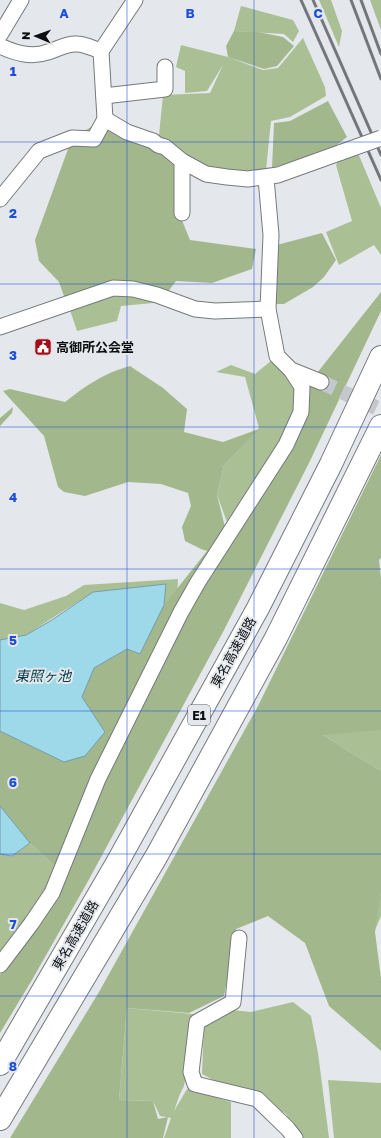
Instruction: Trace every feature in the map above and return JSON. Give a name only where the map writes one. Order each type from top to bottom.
[{"type":"highway","name":"東名高速道路","points":[[0,1064],[120,856],[258,608],[331,464],[381,357]]},
{"type":"highway","name":"E1","points":[[0,1119],[156,857],[276,638],[381,426]]},
{"type":"street","points":[[0,35],[21,0]]},
{"type":"street","points":[[0,199],[39,151],[72,138],[94,139],[105,119],[101,51],[135,0]]},
{"type":"street","points":[[0,46],[29,56],[46,53],[66,45],[78,43],[101,51]]},
{"type":"street","points":[[104,96],[165,89],[165,67]]},
{"type":"street","points":[[105,119],[127,132],[165,147],[182,161],[206,174],[248,179],[278,176],[381,138]]},
{"type":"street","points":[[182,161],[182,213]]},
{"type":"street","points":[[0,965],[52,893],[98,779],[181,612],[216,552],[286,445],[301,412],[302,387],[291,370],[277,356],[268,309],[271,235],[266,178]]},
{"type":"street","points":[[0,327],[113,288],[132,289],[151,293],[195,308],[215,311],[268,309]]},
{"type":"street","points":[[291,370],[321,382]]},
{"type":"street","points":[[239,938],[233,1002],[197,1022],[191,1072],[195,1084],[256,1099],[288,1129],[295,1138]]},
{"type":"green space","points":[[319,0],[331,0],[342,31],[339,47]]},
{"type":"green space","points":[[370,0],[381,0],[381,30]]},
{"type":"green space","points":[[241,6],[293,20],[299,31],[293,42],[284,34],[234,31]]},
{"type":"green space","points":[[234,31],[258,32],[283,37],[294,46],[277,66],[264,69],[228,57],[226,46]]},
{"type":"green space","points":[[303,38],[325,87],[326,96],[290,117],[271,121],[266,170],[238,176],[210,170],[158,145],[163,95],[210,93],[223,65],[207,91],[185,93],[185,71],[176,67],[181,45],[228,57],[263,70],[278,68]]},
{"type":"green space","points":[[328,101],[347,137],[333,148],[272,168],[274,123],[290,121]]},
{"type":"green space","points":[[105,119],[177,154],[179,213],[190,240],[256,249],[252,269],[212,283],[176,281],[164,297],[136,287],[66,302],[59,282],[39,261],[35,240],[72,138]]},
{"type":"green space","points":[[358,153],[381,208],[381,255],[374,245],[339,265],[326,232],[352,221],[336,165],[339,160]]},
{"type":"green space","points":[[322,233],[336,260],[324,277],[313,287],[284,304],[270,304],[273,246]]},
{"type":"green space","points":[[116,292],[164,302],[121,306],[117,321],[77,331],[69,307]]},
{"type":"green space","points":[[381,292],[381,311],[310,461],[223,632],[87,883],[0,1033],[0,975],[64,875],[30,843],[0,806],[0,731],[64,762],[105,732],[82,697],[94,668],[127,649],[140,654],[164,605],[207,551],[185,541],[182,527],[191,506],[188,493],[161,484],[128,482],[85,496],[64,492],[58,487],[44,436],[3,391],[10,389],[65,402],[80,390],[95,381],[130,366],[163,388],[187,409],[184,432],[223,442],[259,429],[224,465],[217,495],[225,527],[286,452],[306,387]]},
{"type":"green space","points":[[277,356],[292,372],[298,413],[228,525],[217,495],[224,465],[259,428],[245,377],[216,372],[231,365],[255,374]]},
{"type":"green space","points":[[13,407],[12,413],[0,426],[0,418]]},
{"type":"green space","points":[[381,455],[381,558],[379,560],[381,578],[381,730],[323,735],[381,771],[381,893],[375,932],[381,978],[381,1051],[329,1006],[305,943],[268,916],[236,929],[224,996],[189,1013],[127,1008],[119,1100],[153,1101],[158,1119],[168,1117],[163,1138],[10,1138],[99,992],[258,706]]},
{"type":"green space","points":[[178,579],[177,599],[164,605],[166,584],[93,592],[26,635],[0,640],[0,603],[24,610],[66,596],[84,585]]},
{"type":"green space","points":[[381,704],[381,771],[323,735]]},
{"type":"green space","points":[[30,843],[64,875],[0,965],[0,854],[12,856]]},
{"type":"green space","points":[[381,891],[381,916],[375,930]]},
{"type":"green space","points":[[293,1002],[311,1016],[318,1053],[329,1138],[299,1138],[286,1114],[276,1108],[246,1097],[202,1074],[204,1023],[232,1010],[251,1012]]},
{"type":"green space","points":[[127,1008],[193,1014],[191,1050],[184,1086],[174,1111],[187,1089],[231,1102],[231,1138],[164,1138],[171,1118],[160,1116],[153,1101],[119,1100]]},
{"type":"green space","points":[[328,1080],[381,1083],[381,1138],[334,1138]]},
{"type":"water","name":"東照ヶ池","points":[[166,584],[164,605],[140,654],[127,649],[94,668],[82,697],[105,732],[85,756],[64,762],[0,731],[0,640],[26,635],[52,620],[93,592]]},
{"type":"water","points":[[0,806],[30,843],[12,856],[0,854]]},
{"type":"tunnel","points":[[321,382],[381,410]]},
{"type":"railway","points":[[301,0],[381,180]]},
{"type":"railway","points":[[313,0],[381,155]]},
{"type":"railway","points":[[351,0],[381,79]]},
{"type":"railway","points":[[361,0],[381,54]]},
{"type":"place","name":"高御所公会堂","points":[[43,347]]}]
